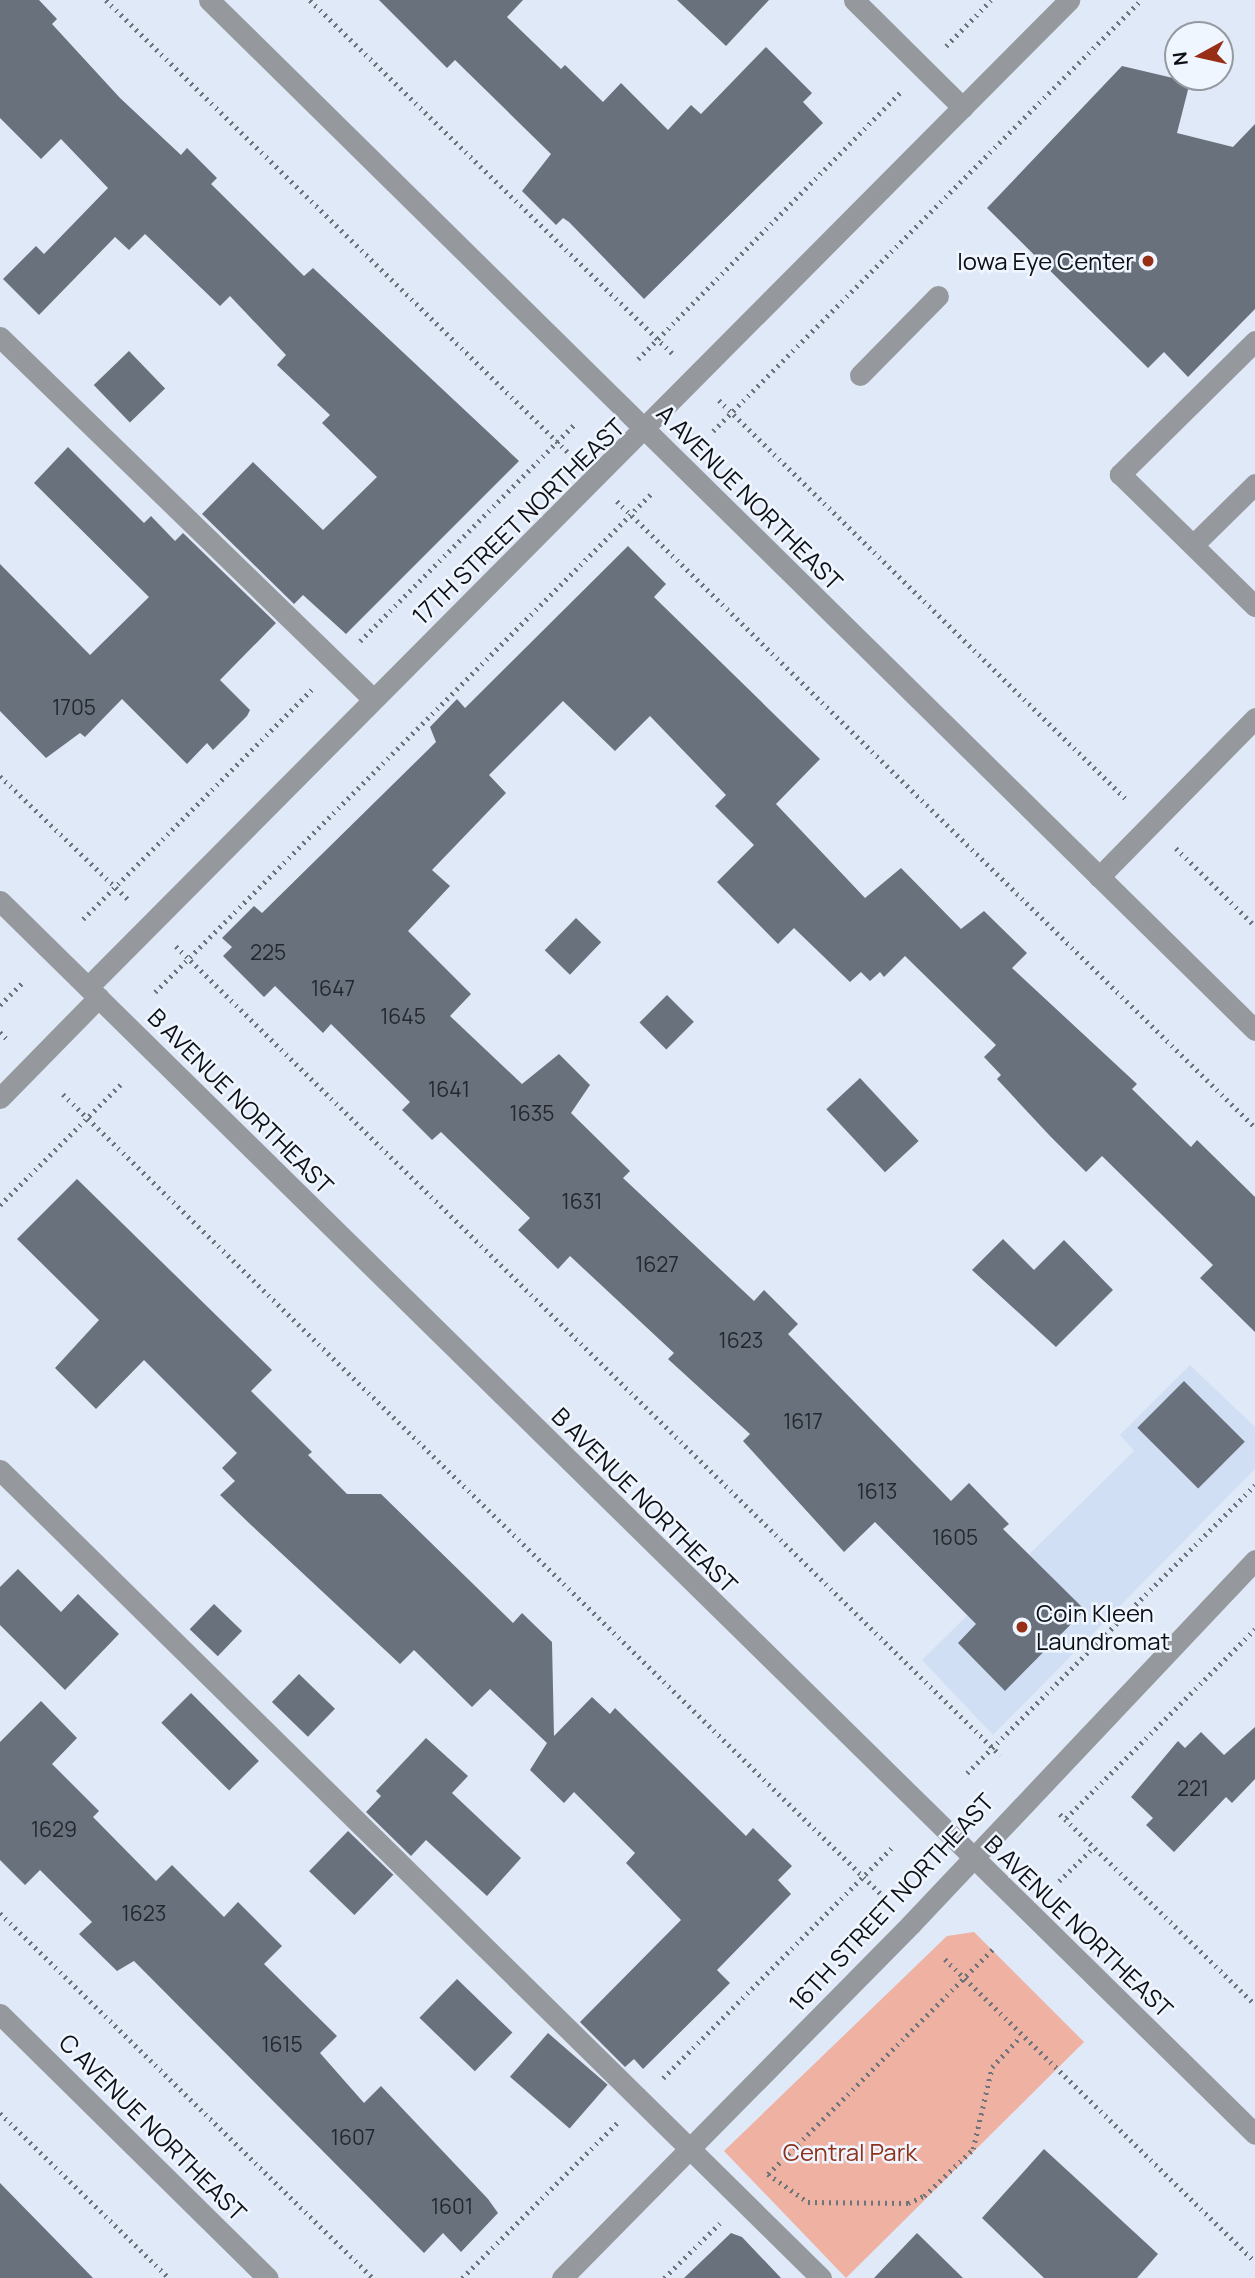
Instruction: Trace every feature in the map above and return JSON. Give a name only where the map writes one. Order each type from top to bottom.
[{"type":"street","name":"A AVENUE NORTHEAST","points":[[209,0],[1255,1030]]},
{"type":"street","points":[[854,0],[963,108]]},
{"type":"street","name":"17TH STREET NORTHEAST","points":[[0,1098],[94,992],[373,699],[647,432],[1069,0]]},
{"type":"street","points":[[860,375],[938,296]]},
{"type":"street","points":[[0,337],[373,699]]},
{"type":"street","points":[[1255,341],[1120,474],[1255,606]]},
{"type":"street","points":[[1193,545],[1255,484]]},
{"type":"street","points":[[1099,877],[1255,718]]},
{"type":"street","name":"B AVENUE NORTHEAST","points":[[0,901],[1255,2134]]},
{"type":"street","points":[[0,1470],[821,2278]]},
{"type":"street","name":"16TH STREET NORTHEAST","points":[[562,2278],[1255,1560]]},
{"type":"street","name":"C AVENUE NORTHEAST","points":[[0,2014],[268,2278]]},
{"type":"path","points":[[106,0],[571,455]]},
{"type":"path","points":[[310,0],[673,354]]},
{"type":"path","points":[[638,359],[991,0]]},
{"type":"path","points":[[713,431],[1141,0]]},
{"type":"path","points":[[719,400],[1255,926]]},
{"type":"path","points":[[155,992],[651,494]]},
{"type":"path","points":[[617,501],[1255,1127]]},
{"type":"path","points":[[0,776],[129,901]]},
{"type":"path","points":[[175,944],[1000,1755]]},
{"type":"path","points":[[0,1005],[22,983]]},
{"type":"path","points":[[0,1032],[7,1039]]},
{"type":"path","points":[[0,1205],[121,1084]]},
{"type":"path","points":[[63,1094],[883,1896]]},
{"type":"path","points":[[967,1773],[1255,1485]]},
{"type":"path","points":[[1066,1818],[1255,1629]]},
{"type":"path","points":[[1060,1813],[1255,2004]]},
{"type":"path","points":[[463,2278],[894,1845]]},
{"type":"path","points":[[1059,1881],[1094,1847]]},
{"type":"path","points":[[0,1913],[373,2278]]},
{"type":"path","points":[[664,2278],[993,1949]]},
{"type":"path","points":[[945,1959],[1255,2261]]},
{"type":"path","points":[[768,2174],[808,2202],[908,2203],[924,2196],[973,2149],[992,2067],[1019,2038]]},
{"type":"path","points":[[0,2113],[169,2278]]},
{"type":"shaded area","points":[[1190,1365],[1255,1427],[1255,1469],[993,1735],[922,1660],[1134,1451],[1120,1435]]},
{"type":"green space","name":"Central Park","points":[[974,1932],[1084,2042],[846,2278],[724,2151],[947,1936]]},
{"type":"building","points":[[0,0],[39,0],[57,19],[52,24],[120,98],[181,155],[187,148],[217,178],[211,184],[304,276],[313,268],[519,461],[346,634],[303,595],[294,604],[202,514],[253,462],[323,530],[377,477],[322,423],[330,415],[277,365],[286,355],[230,296],[220,306],[145,234],[129,250],[115,237],[39,315],[3,279],[36,246],[44,254],[108,188],[61,139],[41,159],[0,118]]},
{"type":"building","points":[[379,0],[523,0],[507,17],[561,69],[565,65],[603,102],[621,83],[668,130],[691,105],[701,114],[766,47],[812,93],[803,102],[823,123],[644,299],[569,222],[563,218],[556,225],[522,191],[551,154],[455,60],[447,68]]},
{"type":"building","points":[[677,0],[769,0],[726,46]]},
{"type":"building","name":"Iowa Eye Center","points":[[1122,66],[1164,76],[1164,91],[1188,91],[1177,133],[1233,147],[1255,124],[1255,309],[1188,377],[1164,352],[1148,368],[987,208]]},
{"type":"building","points":[[129,351],[165,388],[130,422],[94,385]]},
{"type":"building","points":[[68,447],[144,523],[151,516],[175,541],[183,533],[276,623],[220,680],[250,710],[247,716],[213,750],[207,743],[187,764],[122,699],[85,737],[80,733],[46,758],[0,711],[0,564],[90,655],[149,597],[34,483]]},
{"type":"building","points":[[628,546],[666,584],[654,597],[820,759],[776,804],[865,898],[901,868],[961,929],[984,911],[1027,953],[1012,968],[1137,1084],[1132,1089],[1191,1147],[1197,1140],[1255,1197],[1255,1332],[1200,1278],[1213,1265],[1102,1156],[1086,1172],[1050,1136],[997,1079],[1001,1075],[984,1057],[996,1045],[905,956],[884,977],[880,972],[870,981],[861,972],[850,982],[794,928],[778,944],[717,882],[754,845],[715,806],[726,795],[650,716],[615,751],[563,701],[489,775],[506,793],[432,870],[450,886],[408,931],[471,994],[450,1016],[522,1084],[559,1054],[590,1085],[571,1113],[630,1171],[623,1178],[754,1301],[764,1290],[798,1324],[788,1334],[951,1501],[969,1483],[1009,1524],[1003,1529],[1085,1610],[1005,1691],[958,1643],[976,1624],[875,1522],[844,1552],[743,1441],[750,1434],[668,1359],[674,1353],[570,1256],[558,1269],[518,1230],[530,1218],[441,1132],[432,1140],[402,1110],[410,1102],[331,1024],[323,1033],[275,986],[264,997],[223,956],[232,947],[222,938],[254,906],[262,913],[436,742],[430,727],[457,699],[465,708]]},
{"type":"building","points":[[576,918],[601,942],[570,975],[545,950]]},
{"type":"building","points":[[667,995],[694,1022],[666,1049],[639,1023]]},
{"type":"building","points":[[860,1078],[919,1141],[885,1172],[826,1109]]},
{"type":"building","points":[[77,1179],[272,1370],[251,1391],[312,1452],[308,1455],[347,1494],[381,1494],[513,1623],[522,1613],[552,1642],[554,1736],[592,1697],[610,1714],[615,1708],[746,1836],[753,1828],[792,1866],[778,1880],[791,1894],[717,1970],[730,1983],[643,2069],[634,2059],[625,2067],[580,2022],[681,1920],[626,1863],[635,1853],[574,1792],[564,1803],[530,1770],[547,1743],[490,1689],[472,1707],[414,1650],[400,1664],[250,1524],[220,1495],[235,1481],[222,1468],[237,1453],[144,1360],[96,1409],[55,1368],[99,1320],[17,1239]]},
{"type":"building","points":[[1003,1239],[1034,1270],[1064,1240],[1113,1290],[1056,1347],[972,1270]]},
{"type":"building","points":[[1184,1381],[1245,1442],[1198,1488],[1137,1428]]},
{"type":"building","points":[[18,1569],[61,1612],[78,1594],[119,1634],[65,1690],[0,1625],[0,1587]]},
{"type":"building","points":[[214,1604],[242,1631],[218,1656],[190,1629]]},
{"type":"building","points":[[299,1674],[335,1709],[308,1737],[272,1702]]},
{"type":"building","points":[[191,1693],[259,1761],[229,1791],[161,1723]]},
{"type":"building","points":[[41,1701],[77,1738],[52,1764],[99,1811],[93,1817],[156,1881],[172,1865],[224,1917],[238,1902],[282,1946],[264,1964],[337,2036],[320,2053],[364,2103],[381,2086],[488,2199],[498,2213],[461,2252],[443,2233],[424,2253],[134,1961],[117,1971],[79,1934],[92,1922],[40,1870],[25,1885],[0,1860],[0,1742]]},
{"type":"building","points":[[1255,1727],[1255,1779],[1232,1803],[1226,1797],[1174,1852],[1146,1825],[1153,1818],[1131,1797],[1178,1741],[1185,1748],[1201,1732],[1224,1755]]},
{"type":"building","points":[[426,1738],[468,1776],[452,1793],[521,1858],[487,1896],[426,1840],[411,1856],[366,1812],[381,1796],[376,1791]]},
{"type":"building","points":[[348,1831],[393,1875],[354,1915],[309,1871]]},
{"type":"building","points":[[457,1979],[512,2032],[475,2071],[419,2018]]},
{"type":"building","points":[[548,2033],[608,2085],[570,2129],[510,2077]]},
{"type":"building","points":[[1044,2149],[1158,2254],[1137,2278],[1044,2278],[982,2218]]},
{"type":"building","points":[[0,2183],[93,2278],[0,2278]]},
{"type":"building","points":[[731,2233],[742,2237],[781,2278],[684,2278]]},
{"type":"building","points":[[917,2233],[963,2278],[874,2278]]},
{"type":"place","name":"Iowa Eye Center","points":[[1148,261]]},
{"type":"place","name":"Coin Kleen Laundromat","points":[[1022,1627]]}]
